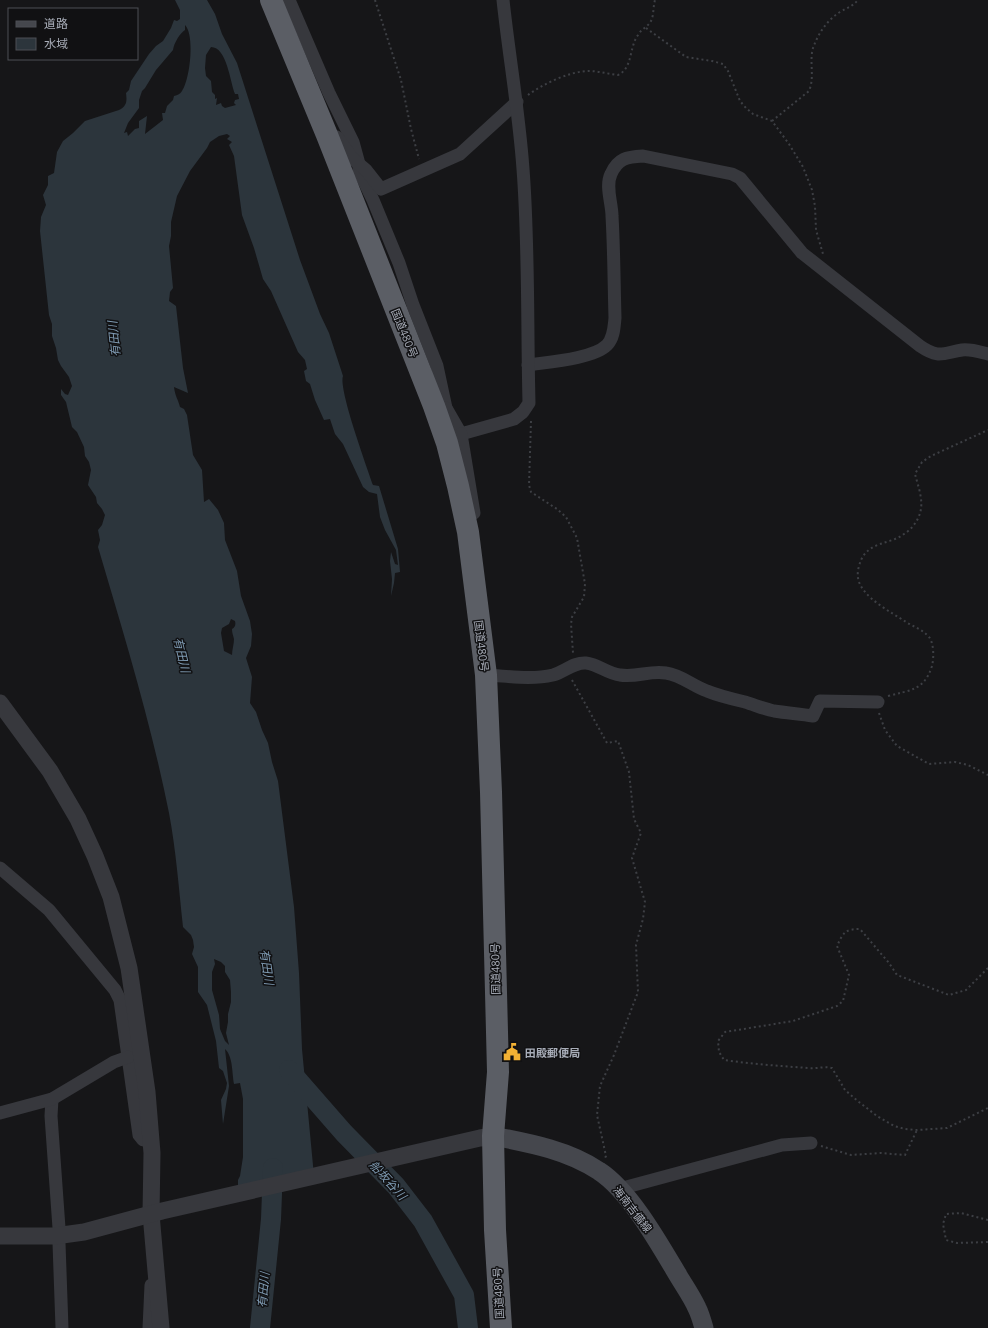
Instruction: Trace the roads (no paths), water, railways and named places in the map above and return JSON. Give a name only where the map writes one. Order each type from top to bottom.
[{"type":"highway","name":"国道480号","points":[[271,0],[440,407],[468,532],[486,675],[491,792],[498,1072],[487,1137],[495,1230],[500,1328]]},
{"type":"main road","name":"海南吉備線","points":[[487,1137],[524,1142],[570,1156],[600,1171],[619,1189],[639,1212],[697,1307],[704,1328]]},
{"type":"street","points":[[288,0],[329,93],[353,142],[359,164],[359,171],[373,200],[399,263],[413,305],[437,366],[440,407],[461,434],[476,522],[468,532]]},
{"type":"street","points":[[461,434],[514,419],[523,412],[529,404],[528,252],[523,169],[517,102],[503,0]]},
{"type":"street","points":[[327,135],[337,137],[353,159],[366,170],[382,189],[460,154],[517,102]]},
{"type":"street","points":[[528,366],[592,354],[608,344],[613,333],[615,318],[612,215],[609,187],[610,176],[621,159],[632,156],[643,156],[732,174],[740,178],[802,254],[929,352],[945,354],[964,350],[988,354]]},
{"type":"street","points":[[486,675],[537,677],[554,674],[586,663],[620,675],[633,676],[651,672],[664,672],[711,692],[763,708],[813,716],[820,701],[878,702]]},
{"type":"street","points":[[0,703],[50,771],[78,819],[96,856],[111,897],[129,968],[147,1092],[156,1213],[156,1275],[161,1328]]},
{"type":"street","points":[[0,868],[49,910],[115,990],[120,1000],[139,1136],[143,1140],[151,1140]]},
{"type":"street","points":[[0,1113],[52,1099],[114,1062],[128,1057]]},
{"type":"street","points":[[52,1099],[59,1228]]},
{"type":"street","points":[[0,1236],[55,1236],[84,1232],[156,1213],[487,1137]]},
{"type":"street","points":[[619,1189],[782,1145],[811,1143]]},
{"type":"street","points":[[59,1243],[62,1328]]},
{"type":"street","points":[[149,1328],[151,1280],[156,1275]]},
{"type":"water","points":[[175,0],[207,0],[215,14],[222,34],[237,63],[300,260],[320,314],[329,333],[343,376],[345,396],[349,411],[373,485],[379,486],[398,549],[400,572],[395,573],[391,596],[392,579],[390,561],[391,552],[395,564],[398,565],[396,550],[380,517],[377,494],[369,492],[363,487],[343,444],[335,434],[330,419],[324,420],[310,384],[306,381],[304,371],[307,369],[305,360],[298,352],[271,291],[263,279],[242,215],[234,156],[229,145],[232,142],[227,139],[230,136],[227,134],[219,136],[210,142],[190,171],[177,196],[171,222],[169,246],[173,288],[170,292],[169,301],[176,306],[183,368],[188,393],[174,387],[180,407],[184,409],[187,415],[193,455],[202,470],[204,502],[209,499],[218,510],[224,523],[225,540],[237,571],[241,596],[250,621],[252,634],[251,646],[246,658],[252,677],[250,703],[256,712],[268,743],[278,781],[294,907],[299,973],[302,1049],[314,1176],[238,1186],[243,1157],[243,1099],[240,1083],[234,1084],[230,1056],[225,1049],[229,1086],[223,1124],[221,1100],[227,1083],[223,1071],[219,1068],[216,1041],[207,1005],[198,992],[198,967],[192,954],[194,947],[193,940],[191,935],[183,927],[174,841],[162,779],[136,679],[98,547],[100,540],[98,530],[102,525],[105,515],[88,485],[91,470],[89,462],[85,456],[84,447],[77,432],[72,427],[66,402],[61,395],[61,389],[68,395],[72,386],[69,377],[58,360],[52,336],[52,324],[49,315],[40,231],[41,217],[46,205],[43,195],[48,185],[48,176],[54,173],[57,152],[63,141],[85,121],[124,107],[126,93],[129,90],[131,81],[149,54],[163,41],[174,20],[177,21],[180,19],[180,10]],"holes":[[[185,25],[188,30],[191,47],[189,68],[182,91],[174,96],[173,100],[167,106],[165,113],[162,113],[163,120],[145,134],[147,116],[139,121],[139,128],[135,129],[128,136],[127,132],[124,133],[128,123],[139,108],[139,100],[142,91],[156,70],[173,50],[178,38],[185,30]],[[211,47],[221,53],[227,66],[235,94],[238,94],[239,99],[235,100],[234,103],[236,105],[225,108],[221,103],[216,105],[217,98],[215,99],[215,95],[212,92],[211,81],[206,76],[206,55]],[[231,619],[235,621],[235,626],[232,629],[234,639],[232,655],[224,651],[221,633],[222,628],[229,624]],[[214,959],[221,962],[225,966],[225,972],[230,980],[231,1002],[226,1033],[229,1045],[225,1041],[220,1029],[219,1015],[212,990],[212,972],[215,964]]]},
{"type":"waterway","name":"船坂谷川","points":[[289,1070],[344,1133],[396,1186],[423,1221],[464,1295],[468,1328]]},
{"type":"waterway","name":"有田川","points":[[260,1328],[271,1219],[273,1168]]},
{"type":"place","name":"田殿郵便局","points":[[512,1052]]}]
